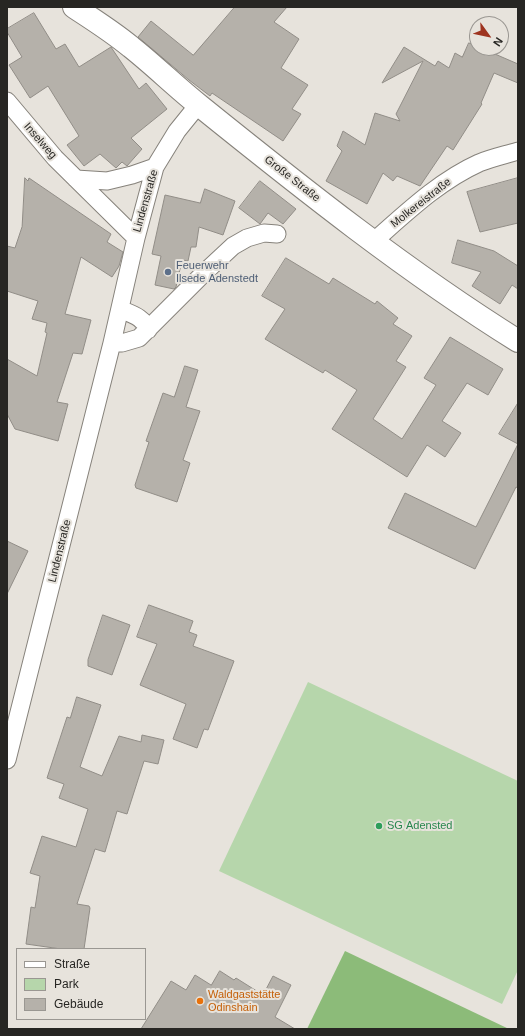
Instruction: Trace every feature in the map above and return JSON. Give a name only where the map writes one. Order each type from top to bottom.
[{"type":"main road","name":"Große Straße","points":[[74,7],[132,48],[198,105],[373,242],[474,314],[518,341]]},
{"type":"street","name":"Inselweg","points":[[7,100],[56,158],[136,238]]},
{"type":"street","name":"Lindenstraße","points":[[7,760],[112,343],[136,238],[155,167],[177,131],[198,105]]},
{"type":"street","name":"Molkereistraße","points":[[373,242],[409,210],[447,181],[480,163],[518,151]]},
{"type":"street","points":[[76,179],[107,181],[132,175],[155,167]]},
{"type":"street","points":[[112,343],[132,341],[148,330],[233,246],[247,238],[264,233],[277,234]]},
{"type":"street","points":[[120,309],[138,317],[146,324],[148,330]]},
{"type":"green space","name":"SG Adensted","points":[[308,682],[518,781],[518,970],[502,1004],[219,871]]},
{"type":"green space","points":[[345,951],[509,1029],[307,1029]]},
{"type":"building","points":[[235,7],[287,7],[274,22],[299,39],[281,68],[308,85],[292,109],[301,114],[283,141],[212,93],[210,96],[138,37],[151,21],[193,55]]},
{"type":"building","points":[[34,13],[56,49],[65,44],[79,67],[111,47],[139,89],[146,83],[167,109],[131,138],[142,149],[127,166],[122,162],[116,168],[100,154],[84,166],[67,145],[79,136],[48,86],[30,98],[9,65],[22,57],[7,32],[7,29]]},
{"type":"building","points":[[469,43],[469,56],[500,56],[518,64],[518,83],[494,73],[481,103],[482,104],[453,150],[447,146],[420,186],[397,176],[393,181],[383,173],[367,204],[326,181],[342,151],[337,146],[343,131],[365,145],[375,113],[400,121],[396,114],[423,61],[382,83],[404,47],[435,66],[438,61],[449,68],[455,53],[462,57]]},
{"type":"building","points":[[25,178],[28,181],[29,178],[111,234],[107,242],[123,252],[119,266],[112,277],[81,257],[65,314],[91,320],[82,354],[73,353],[57,402],[68,404],[58,441],[15,429],[7,414],[7,359],[37,376],[47,333],[45,332],[47,323],[32,319],[38,301],[7,291],[7,246],[15,248],[22,227]]},
{"type":"building","points":[[518,178],[518,223],[480,232],[467,192]]},
{"type":"building","points":[[260,181],[296,209],[283,224],[268,213],[260,224],[239,208]]},
{"type":"building","points":[[205,189],[235,201],[223,235],[199,227],[196,247],[191,247],[188,261],[182,260],[176,287],[174,289],[155,285],[161,256],[152,254],[165,195],[200,203]]},
{"type":"building","points":[[458,240],[494,251],[518,266],[518,289],[512,285],[500,304],[472,286],[481,272],[452,263]]},
{"type":"building","points":[[286,258],[329,284],[333,278],[375,304],[377,301],[398,318],[393,324],[412,336],[396,361],[406,367],[373,419],[402,439],[436,385],[424,378],[450,337],[503,369],[488,395],[467,383],[442,421],[461,433],[445,457],[427,445],[407,477],[332,429],[357,390],[325,370],[323,373],[265,339],[285,309],[262,296]]},
{"type":"building","points":[[185,366],[198,370],[186,407],[200,411],[183,460],[190,463],[177,502],[136,488],[135,485],[149,442],[146,441],[163,393],[174,397]]},
{"type":"building","points":[[518,403],[518,444],[499,434]]},
{"type":"building","points":[[518,444],[518,488],[516,487],[475,569],[388,528],[405,493],[476,527]]},
{"type":"building","points":[[7,541],[28,551],[7,594]]},
{"type":"building","points":[[149,605],[193,621],[189,632],[197,635],[193,646],[234,661],[208,730],[204,729],[197,748],[173,739],[186,704],[140,685],[157,644],[137,637]]},
{"type":"building","points":[[103,615],[130,625],[112,675],[88,666],[88,660]]},
{"type":"building","points":[[77,697],[101,705],[80,767],[102,776],[119,736],[141,742],[142,735],[164,740],[158,764],[144,761],[127,814],[117,811],[105,852],[95,849],[77,904],[89,906],[90,908],[84,948],[54,948],[26,944],[31,907],[35,908],[40,876],[30,873],[42,836],[76,847],[88,809],[59,798],[64,784],[47,778],[67,717],[70,718]]},
{"type":"building","points":[[220,971],[234,980],[236,978],[263,995],[273,976],[291,985],[275,1017],[295,1029],[141,1029],[171,981],[186,990],[195,975],[211,985]]},
{"type":"place","name":"Feuerwehr Ilsede Adenstedt","points":[[168,272]]},
{"type":"place","name":"SG Adensted","points":[[379,826]]},
{"type":"place","name":"Waldgaststätte Odinshain","points":[[200,1001]]}]
